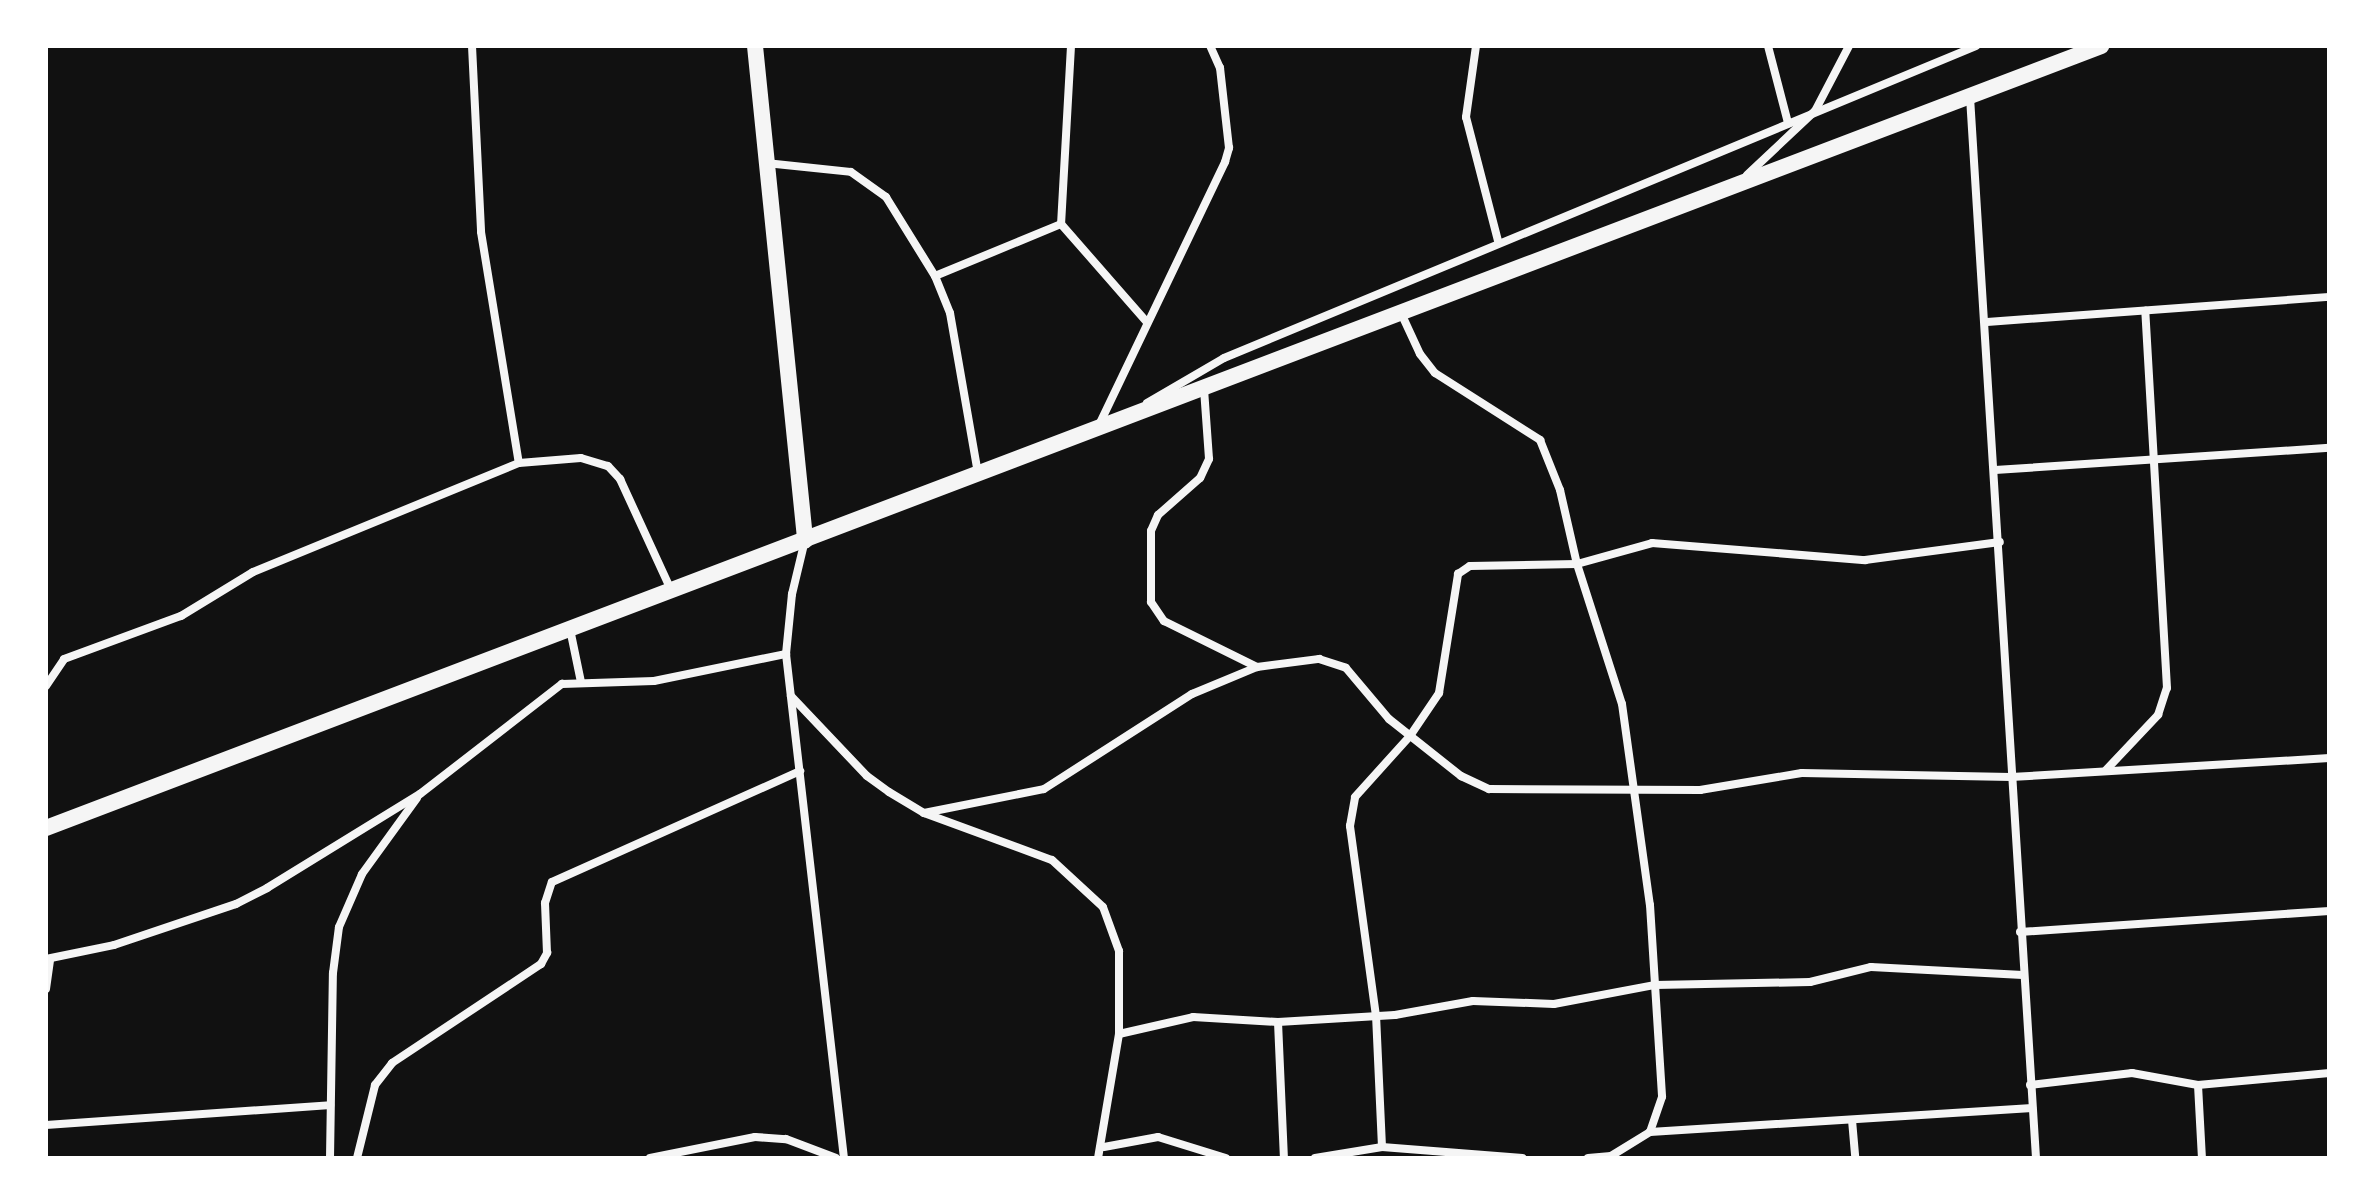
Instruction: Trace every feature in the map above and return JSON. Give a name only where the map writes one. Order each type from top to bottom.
[{"type":"highway","points":[[755,46],[805,540]]},
{"type":"highway","points":[[46,828],[2101,46]]},
{"type":"street","points":[[472,46],[481,232],[519,463]]},
{"type":"street","points":[[1071,46],[1061,224],[1146,321]]},
{"type":"street","points":[[1097,429],[1229,148],[1220,68],[1210,46]]},
{"type":"street","points":[[1476,46],[1466,117],[1498,241]]},
{"type":"street","points":[[1768,46],[1788,123]]},
{"type":"street","points":[[1737,185],[1815,111],[1849,46]]},
{"type":"street","points":[[1128,418],[1177,382],[1224,358],[1498,241],[1976,46]]},
{"type":"street","points":[[1970,97],[1987,322],[2020,932],[2036,1158]]},
{"type":"street","points":[[766,163],[851,172],[870,181],[886,197],[935,276],[950,313],[978,474]]},
{"type":"street","points":[[935,276],[1061,224]]},
{"type":"street","points":[[1987,322],[2329,297]]},
{"type":"street","points":[[2106,771],[2165,703],[2145,311]]},
{"type":"street","points":[[1401,313],[1420,354],[1435,373],[1540,440],[1560,490],[1577,564],[1622,704],[1655,985],[1662,1097],[1650,1132]]},
{"type":"street","points":[[1204,389],[1209,459],[1200,478],[1154,523],[1151,602],[1164,621],[1257,667]]},
{"type":"street","points":[[1995,470],[2329,448]]},
{"type":"street","points":[[46,686],[64,659],[181,616],[253,572],[519,463],[581,458],[608,466],[620,479],[672,591]]},
{"type":"street","points":[[805,540],[792,594],[786,654],[844,1158]]},
{"type":"street","points":[[1382,1147],[1376,1016],[1350,826],[1355,797],[1410,736],[1439,693],[1458,574],[1470,566],[1577,564],[1652,543],[1865,560],[2000,542]]},
{"type":"street","points":[[570,629],[581,682]]},
{"type":"street","points":[[46,989],[48,960],[236,904],[420,794],[547,692],[581,682],[654,681],[786,654]]},
{"type":"street","points":[[924,813],[1044,789],[1161,711],[1257,667],[1333,660],[1410,736],[1461,776],[1489,789],[1722,789],[1802,773],[2011,777],[2329,758]]},
{"type":"street","points":[[791,696],[867,776],[924,813],[1052,860],[1103,907],[1119,951],[1119,1034],[1104,1147],[1098,1158]]},
{"type":"street","points":[[357,1158],[375,1085],[392,1063],[541,964],[547,953],[545,903],[552,882],[800,771]]},
{"type":"street","points":[[330,1158],[339,927],[362,874],[420,794]]},
{"type":"street","points":[[2020,932],[2329,911]]},
{"type":"street","points":[[1119,1034],[1193,1017],[1278,1022],[1376,1016],[1473,1001],[1554,1004],[1655,985],[1810,982],[1871,967],[2023,975]]},
{"type":"street","points":[[1278,1022],[1284,1158]]},
{"type":"street","points":[[2030,1085],[2132,1073],[2198,1085],[2329,1073]]},
{"type":"street","points":[[2198,1085],[2202,1158]]},
{"type":"street","points":[[46,1125],[330,1105]]},
{"type":"street","points":[[1588,1158],[1611,1157],[1650,1132],[2032,1108]]},
{"type":"street","points":[[1852,1120],[1855,1158]]},
{"type":"street","points":[[650,1158],[755,1137],[808,1146],[836,1158]]},
{"type":"street","points":[[1104,1147],[1166,1137],[1226,1158]]},
{"type":"street","points":[[807,1158],[808,1146]]},
{"type":"street","points":[[1315,1158],[1382,1147],[1523,1158]]}]
